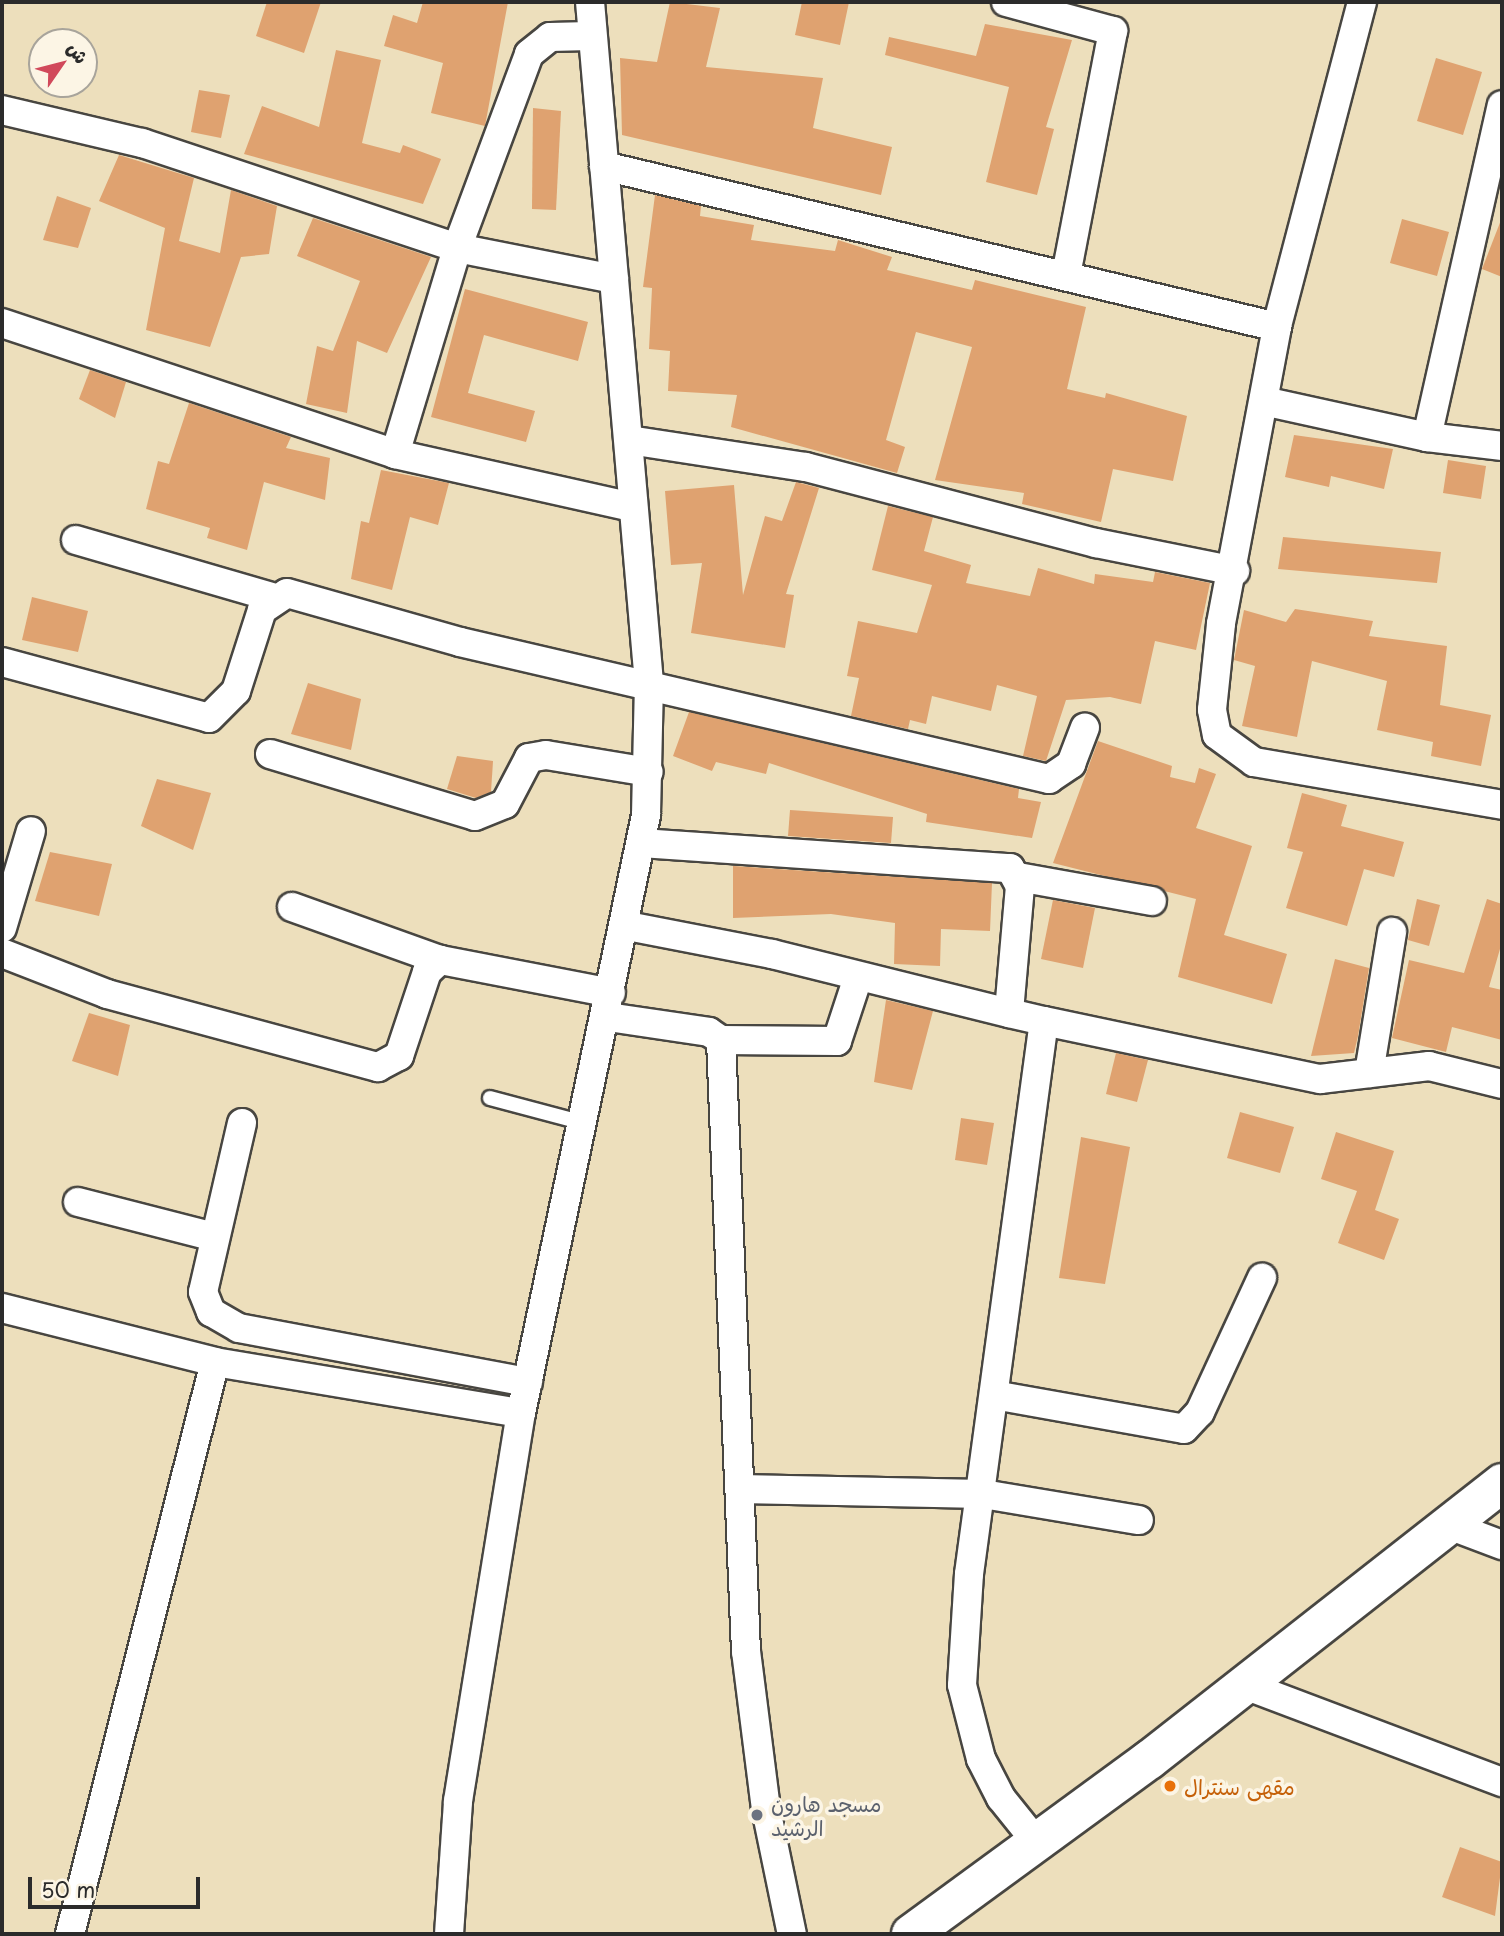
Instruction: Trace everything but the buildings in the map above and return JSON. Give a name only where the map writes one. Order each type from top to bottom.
[{"type":"main road","points":[[911,1934],[1038,1844],[1502,1483]]},
{"type":"street","points":[[449,1934],[458,1801],[520,1413],[586,1123],[627,926],[641,843],[649,772],[649,683],[629,440],[590,36],[590,2]]},
{"type":"street","points":[[1006,2],[1113,31],[1066,276]]},
{"type":"street","points":[[1362,2],[1278,327],[1268,402],[1236,571],[1212,679],[1217,735],[1234,752],[1344,782],[1502,805]]},
{"type":"street","points":[[395,454],[457,248],[529,54],[550,37],[590,36]]},
{"type":"street","points":[[1427,438],[1502,105]]},
{"type":"street","points":[[2,110],[142,143],[457,248],[614,279]]},
{"type":"street","points":[[604,166],[1278,327]]},
{"type":"street","points":[[2,323],[395,454],[633,507]]},
{"type":"street","points":[[1268,402],[1427,438],[1502,446]]},
{"type":"street","points":[[629,440],[806,467],[1096,543],[1236,571]]},
{"type":"street","points":[[76,540],[272,597],[288,593],[460,642],[649,683],[1049,779],[1071,764],[1085,728]]},
{"type":"street","points":[[2,662],[209,718],[236,691],[255,625],[272,597]]},
{"type":"street","points":[[270,754],[475,816],[494,813],[505,804],[529,758],[649,772]]},
{"type":"street","points":[[2,928],[31,831]]},
{"type":"street","points":[[641,843],[999,864],[1017,877],[1152,901]]},
{"type":"street","points":[[1009,1013],[1017,877]]},
{"type":"street","points":[[292,907],[440,960],[709,1032],[721,1040],[836,1041],[858,977]]},
{"type":"street","points":[[627,926],[1044,1021],[1320,1079],[1429,1066],[1502,1084]]},
{"type":"street","points":[[1369,1073],[1392,932]]},
{"type":"street","points":[[2,953],[107,994],[377,1067],[399,1056],[427,972],[440,960]]},
{"type":"street","points":[[1038,1844],[1001,1798],[981,1759],[962,1685],[993,1395],[1044,1021]]},
{"type":"street","points":[[721,1040],[746,1651],[766,1809],[792,1934]]},
{"type":"street","points":[[242,1123],[214,1237],[203,1299],[230,1324],[527,1382]]},
{"type":"street","points":[[78,1202],[214,1237]]},
{"type":"street","points":[[993,1395],[1184,1429],[1199,1412],[1262,1278]]},
{"type":"street","points":[[2,1308],[215,1362],[520,1413]]},
{"type":"street","points":[[70,1934],[215,1362]]},
{"type":"street","points":[[740,1489],[983,1494],[1139,1520]]},
{"type":"street","points":[[1449,1525],[1502,1545]]},
{"type":"street","points":[[1245,1685],[1502,1782]]},
{"type":"lane","points":[[490,1098],[586,1123]]},
{"type":"place","name":"مقهى سنترال","points":[[1170,1786]]},
{"type":"place","name":"مسجد هارون الرشيد","points":[[757,1815]]}]
